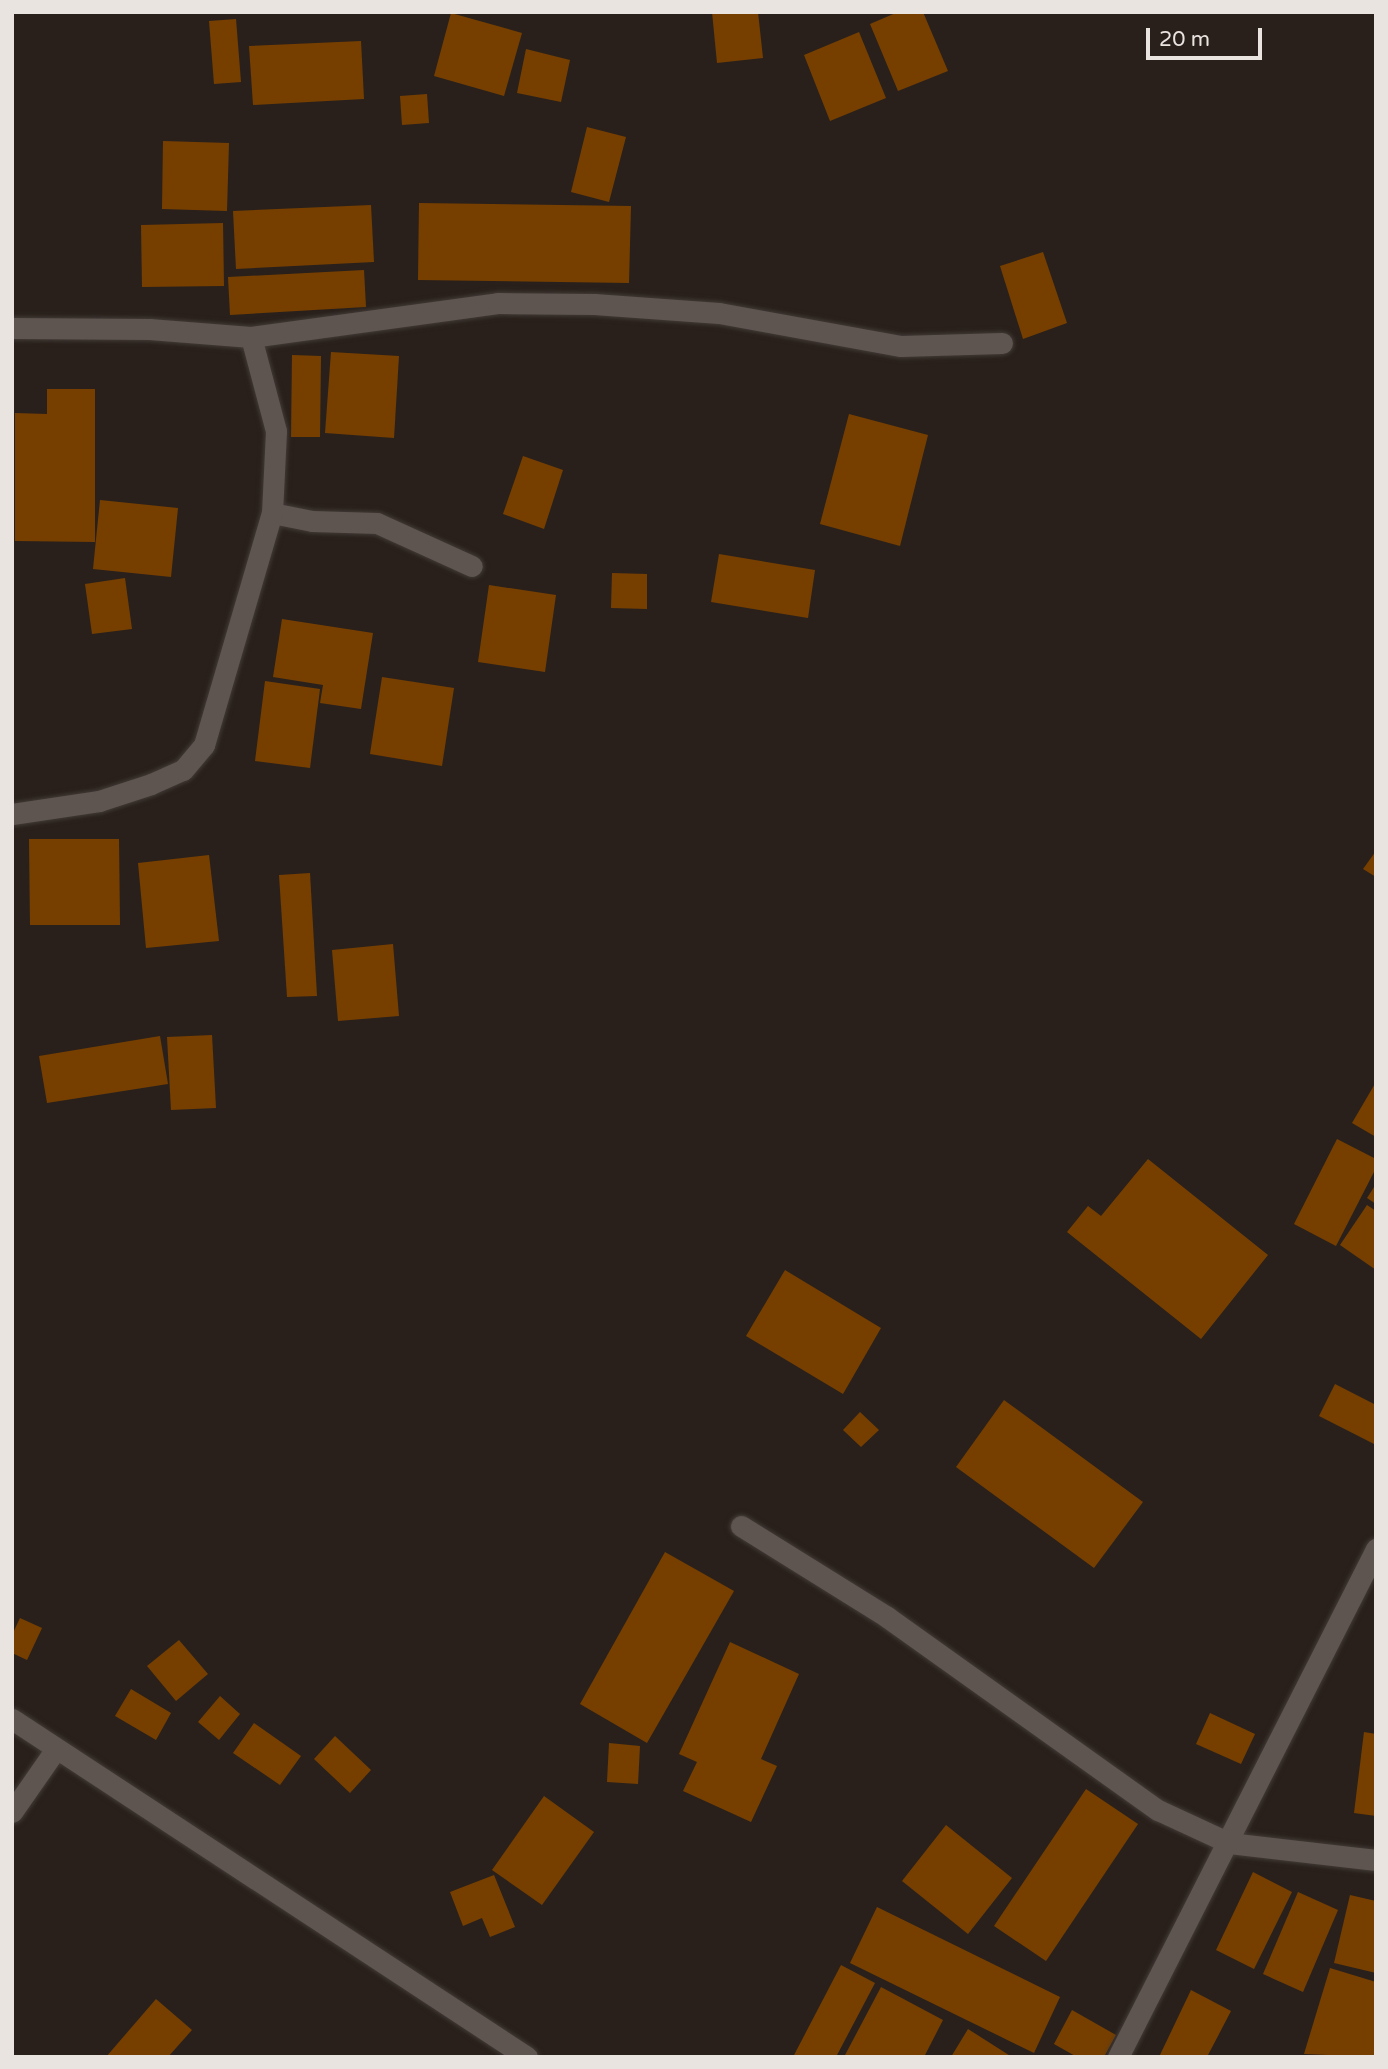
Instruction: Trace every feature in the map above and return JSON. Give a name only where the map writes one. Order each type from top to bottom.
[{"type":"street","points":[[12,328],[251,337],[498,303],[719,313],[901,346],[1002,343]]},
{"type":"street","points":[[12,814],[99,801],[183,770],[204,745],[228,675],[272,513],[276,431],[251,337]]},
{"type":"street","points":[[272,513],[313,521],[377,523],[472,566]]},
{"type":"street","points":[[741,1526],[887,1617],[1158,1810],[1229,1843],[1376,1860]]},
{"type":"street","points":[[1118,2057],[1376,1549]]},
{"type":"street","points":[[12,1719],[527,2057]]},
{"type":"street","points":[[12,1812],[57,1749]]},
{"type":"building","points":[[712,12],[758,12],[763,58],[717,63]]},
{"type":"building","points":[[898,12],[923,12],[948,71],[898,91],[870,24]]},
{"type":"building","points":[[451,13],[522,33],[504,96],[434,76]]},
{"type":"building","points":[[236,19],[241,82],[214,84],[209,21]]},
{"type":"building","points":[[859,32],[886,98],[830,121],[804,55]]},
{"type":"building","points":[[361,41],[364,99],[253,105],[249,46]]},
{"type":"building","points":[[526,49],[570,60],[561,102],[517,93]]},
{"type":"building","points":[[427,94],[429,123],[402,125],[400,96]]},
{"type":"building","points":[[587,127],[626,137],[609,202],[571,192]]},
{"type":"building","points":[[163,141],[229,143],[227,211],[162,209]]},
{"type":"building","points":[[419,203],[631,206],[629,283],[418,280]]},
{"type":"building","points":[[371,205],[374,262],[236,269],[233,211]]},
{"type":"building","points":[[223,223],[224,286],[142,287],[141,225]]},
{"type":"building","points":[[1043,252],[1067,323],[1023,339],[1000,266]]},
{"type":"building","points":[[364,270],[366,307],[230,315],[228,277]]},
{"type":"building","points":[[331,352],[399,356],[394,438],[325,433]]},
{"type":"building","points":[[292,355],[321,356],[320,437],[291,437]]},
{"type":"building","points":[[47,389],[95,389],[95,542],[15,541],[15,413],[47,414]]},
{"type":"building","points":[[849,414],[928,435],[900,546],[820,524]]},
{"type":"building","points":[[523,456],[563,470],[544,529],[503,514]]},
{"type":"building","points":[[100,500],[178,508],[171,577],[93,569]]},
{"type":"building","points":[[719,554],[815,570],[808,618],[711,602]]},
{"type":"building","points":[[612,573],[647,574],[647,609],[611,608]]},
{"type":"building","points":[[125,578],[132,629],[92,634],[85,584]]},
{"type":"building","points":[[489,585],[556,595],[545,672],[478,662]]},
{"type":"building","points":[[282,619],[373,633],[361,709],[320,703],[323,685],[273,677]]},
{"type":"building","points":[[382,677],[454,688],[442,766],[370,754]]},
{"type":"building","points":[[265,681],[320,689],[310,768],[255,761]]},
{"type":"building","points":[[29,839],[119,839],[120,925],[30,925]]},
{"type":"building","points":[[1376,851],[1376,877],[1363,869]]},
{"type":"building","points":[[209,855],[219,941],[146,948],[138,863]]},
{"type":"building","points":[[310,873],[317,996],[287,997],[279,875]]},
{"type":"building","points":[[393,944],[399,1016],[338,1021],[332,950]]},
{"type":"building","points":[[212,1035],[216,1108],[171,1110],[167,1037]]},
{"type":"building","points":[[160,1036],[168,1084],[47,1103],[39,1056]]},
{"type":"building","points":[[1376,1082],[1376,1137],[1352,1123]]},
{"type":"building","points":[[1337,1139],[1376,1159],[1376,1168],[1336,1246],[1294,1224]]},
{"type":"building","points":[[1148,1159],[1268,1255],[1201,1339],[1067,1232],[1088,1206],[1101,1216]]},
{"type":"building","points":[[1376,1184],[1376,1204],[1367,1198]]},
{"type":"building","points":[[1367,1205],[1376,1211],[1376,1270],[1340,1245]]},
{"type":"building","points":[[785,1270],[881,1328],[843,1394],[746,1336]]},
{"type":"building","points":[[1335,1384],[1376,1405],[1376,1445],[1319,1416]]},
{"type":"building","points":[[1004,1400],[1143,1502],[1094,1568],[956,1467]]},
{"type":"building","points":[[860,1412],[879,1430],[861,1447],[843,1430]]},
{"type":"building","points":[[665,1552],[734,1591],[647,1743],[580,1704]]},
{"type":"building","points":[[20,1618],[42,1628],[27,1660],[12,1653],[12,1635]]},
{"type":"building","points":[[179,1640],[208,1674],[176,1701],[147,1666]]},
{"type":"building","points":[[730,1642],[799,1674],[761,1759],[777,1766],[751,1822],[683,1791],[697,1762],[679,1754]]},
{"type":"building","points":[[131,1689],[171,1713],[156,1740],[115,1716]]},
{"type":"building","points":[[220,1696],[240,1714],[219,1740],[198,1722]]},
{"type":"building","points":[[1210,1713],[1255,1734],[1241,1764],[1196,1744]]},
{"type":"building","points":[[254,1723],[301,1756],[280,1785],[233,1753]]},
{"type":"building","points":[[1364,1732],[1376,1734],[1376,1816],[1354,1813]]},
{"type":"building","points":[[335,1736],[371,1770],[350,1793],[314,1759]]},
{"type":"building","points":[[609,1743],[640,1746],[638,1784],[607,1782]]},
{"type":"building","points":[[1086,1789],[1138,1824],[1046,1961],[994,1926]]},
{"type":"building","points":[[544,1796],[594,1832],[542,1905],[492,1870]]},
{"type":"building","points":[[946,1825],[1012,1878],[968,1934],[902,1881]]},
{"type":"building","points":[[1253,1872],[1292,1892],[1254,1969],[1216,1950]]},
{"type":"building","points":[[494,1875],[515,1927],[490,1937],[482,1918],[463,1926],[450,1892]]},
{"type":"building","points":[[1298,1892],[1338,1910],[1303,1992],[1263,1974]]},
{"type":"building","points":[[1350,1895],[1376,1901],[1376,1973],[1334,1963]]},
{"type":"building","points":[[877,1907],[1060,1997],[1034,2053],[850,1963]]},
{"type":"building","points":[[841,1965],[875,1983],[836,2057],[793,2057]]},
{"type":"building","points":[[1330,1968],[1376,1982],[1376,2057],[1304,2054]]},
{"type":"building","points":[[881,1987],[943,2020],[924,2057],[844,2057]]},
{"type":"building","points":[[1191,1990],[1231,2011],[1207,2057],[1159,2057]]},
{"type":"building","points":[[156,1999],[192,2030],[168,2057],[106,2057]]},
{"type":"building","points":[[1072,2010],[1116,2035],[1104,2057],[1077,2057],[1054,2044]]},
{"type":"building","points":[[968,2029],[1012,2057],[951,2057]]}]
